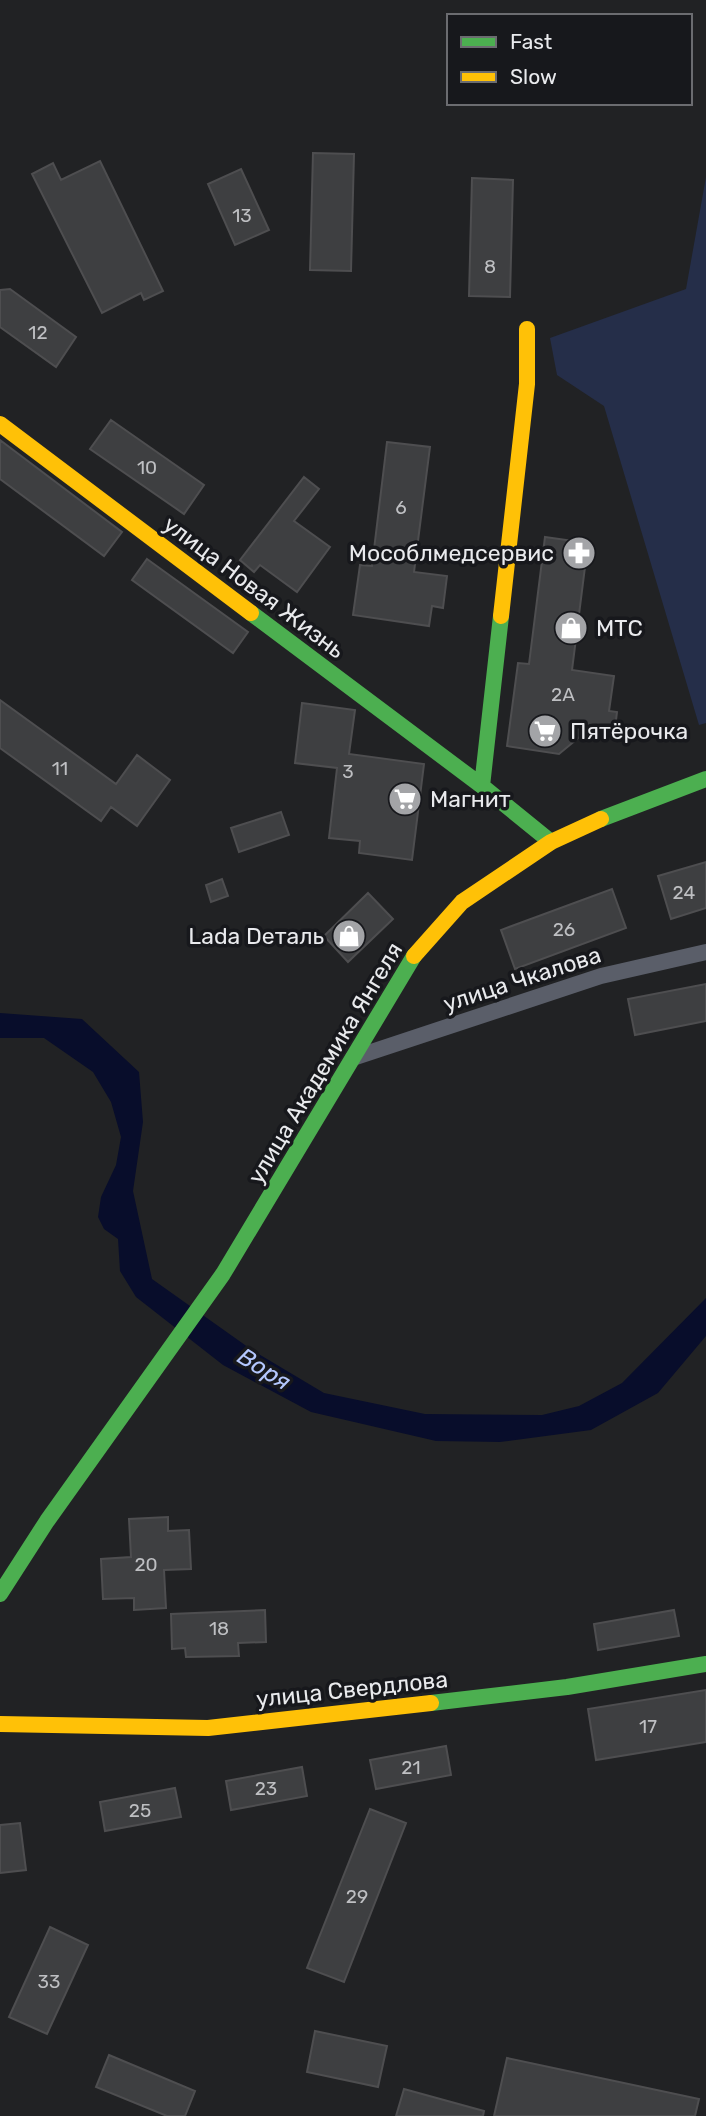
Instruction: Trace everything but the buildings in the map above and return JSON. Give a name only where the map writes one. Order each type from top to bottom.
[{"type":"street","points":[[481,786],[524,410],[527,329]]},
{"type":"street","name":"улица Новая Жизнь","points":[[0,424],[481,786],[551,842]]},
{"type":"street","name":"улица Академика Янгеля","points":[[0,1594],[47,1521],[223,1274],[414,956],[462,902],[551,842],[619,811],[706,779]]},
{"type":"street","name":"улица Чкалова","points":[[353,1058],[601,976],[706,952]]},
{"type":"street","name":"улица Свердлова","points":[[0,1724],[208,1728],[567,1688],[706,1664]]},
{"type":"shaded area","points":[[706,177],[706,723],[699,725],[604,406],[557,375],[550,338],[686,289]]},
{"type":"water","name":"Воря","points":[[0,1013],[82,1019],[139,1072],[143,1122],[133,1191],[152,1279],[252,1350],[324,1393],[425,1414],[542,1415],[579,1406],[622,1383],[706,1298],[706,1336],[658,1393],[591,1430],[500,1442],[436,1441],[311,1412],[223,1365],[136,1297],[120,1271],[118,1239],[104,1229],[98,1217],[101,1197],[116,1165],[121,1137],[111,1102],[93,1072],[44,1038],[0,1038]]},
{"type":"traffic: fast","points":[[251,613],[482,786]]},
{"type":"traffic: fast","points":[[501,616],[482,786],[551,842]]},
{"type":"traffic: fast","points":[[601,819],[706,779]]},
{"type":"traffic: fast","points":[[0,1594],[47,1521],[223,1274],[414,956]]},
{"type":"traffic: fast","points":[[431,1703],[567,1687],[706,1664]]},
{"type":"traffic: slow","points":[[501,616],[527,384],[527,329]]},
{"type":"traffic: slow","points":[[0,424],[251,613]]},
{"type":"traffic: slow","points":[[414,956],[462,902],[551,842],[601,819]]},
{"type":"traffic: slow","points":[[0,1724],[208,1728],[431,1703]]},
{"type":"place","name":"Мособлмедсервис","points":[[579,553]]},
{"type":"place","name":"МТС","points":[[571,628]]},
{"type":"place","name":"Пятёрочка","points":[[545,731]]},
{"type":"place","name":"Магнит","points":[[405,799]]},
{"type":"place","name":"Lada Dеталь","points":[[349,936]]}]
